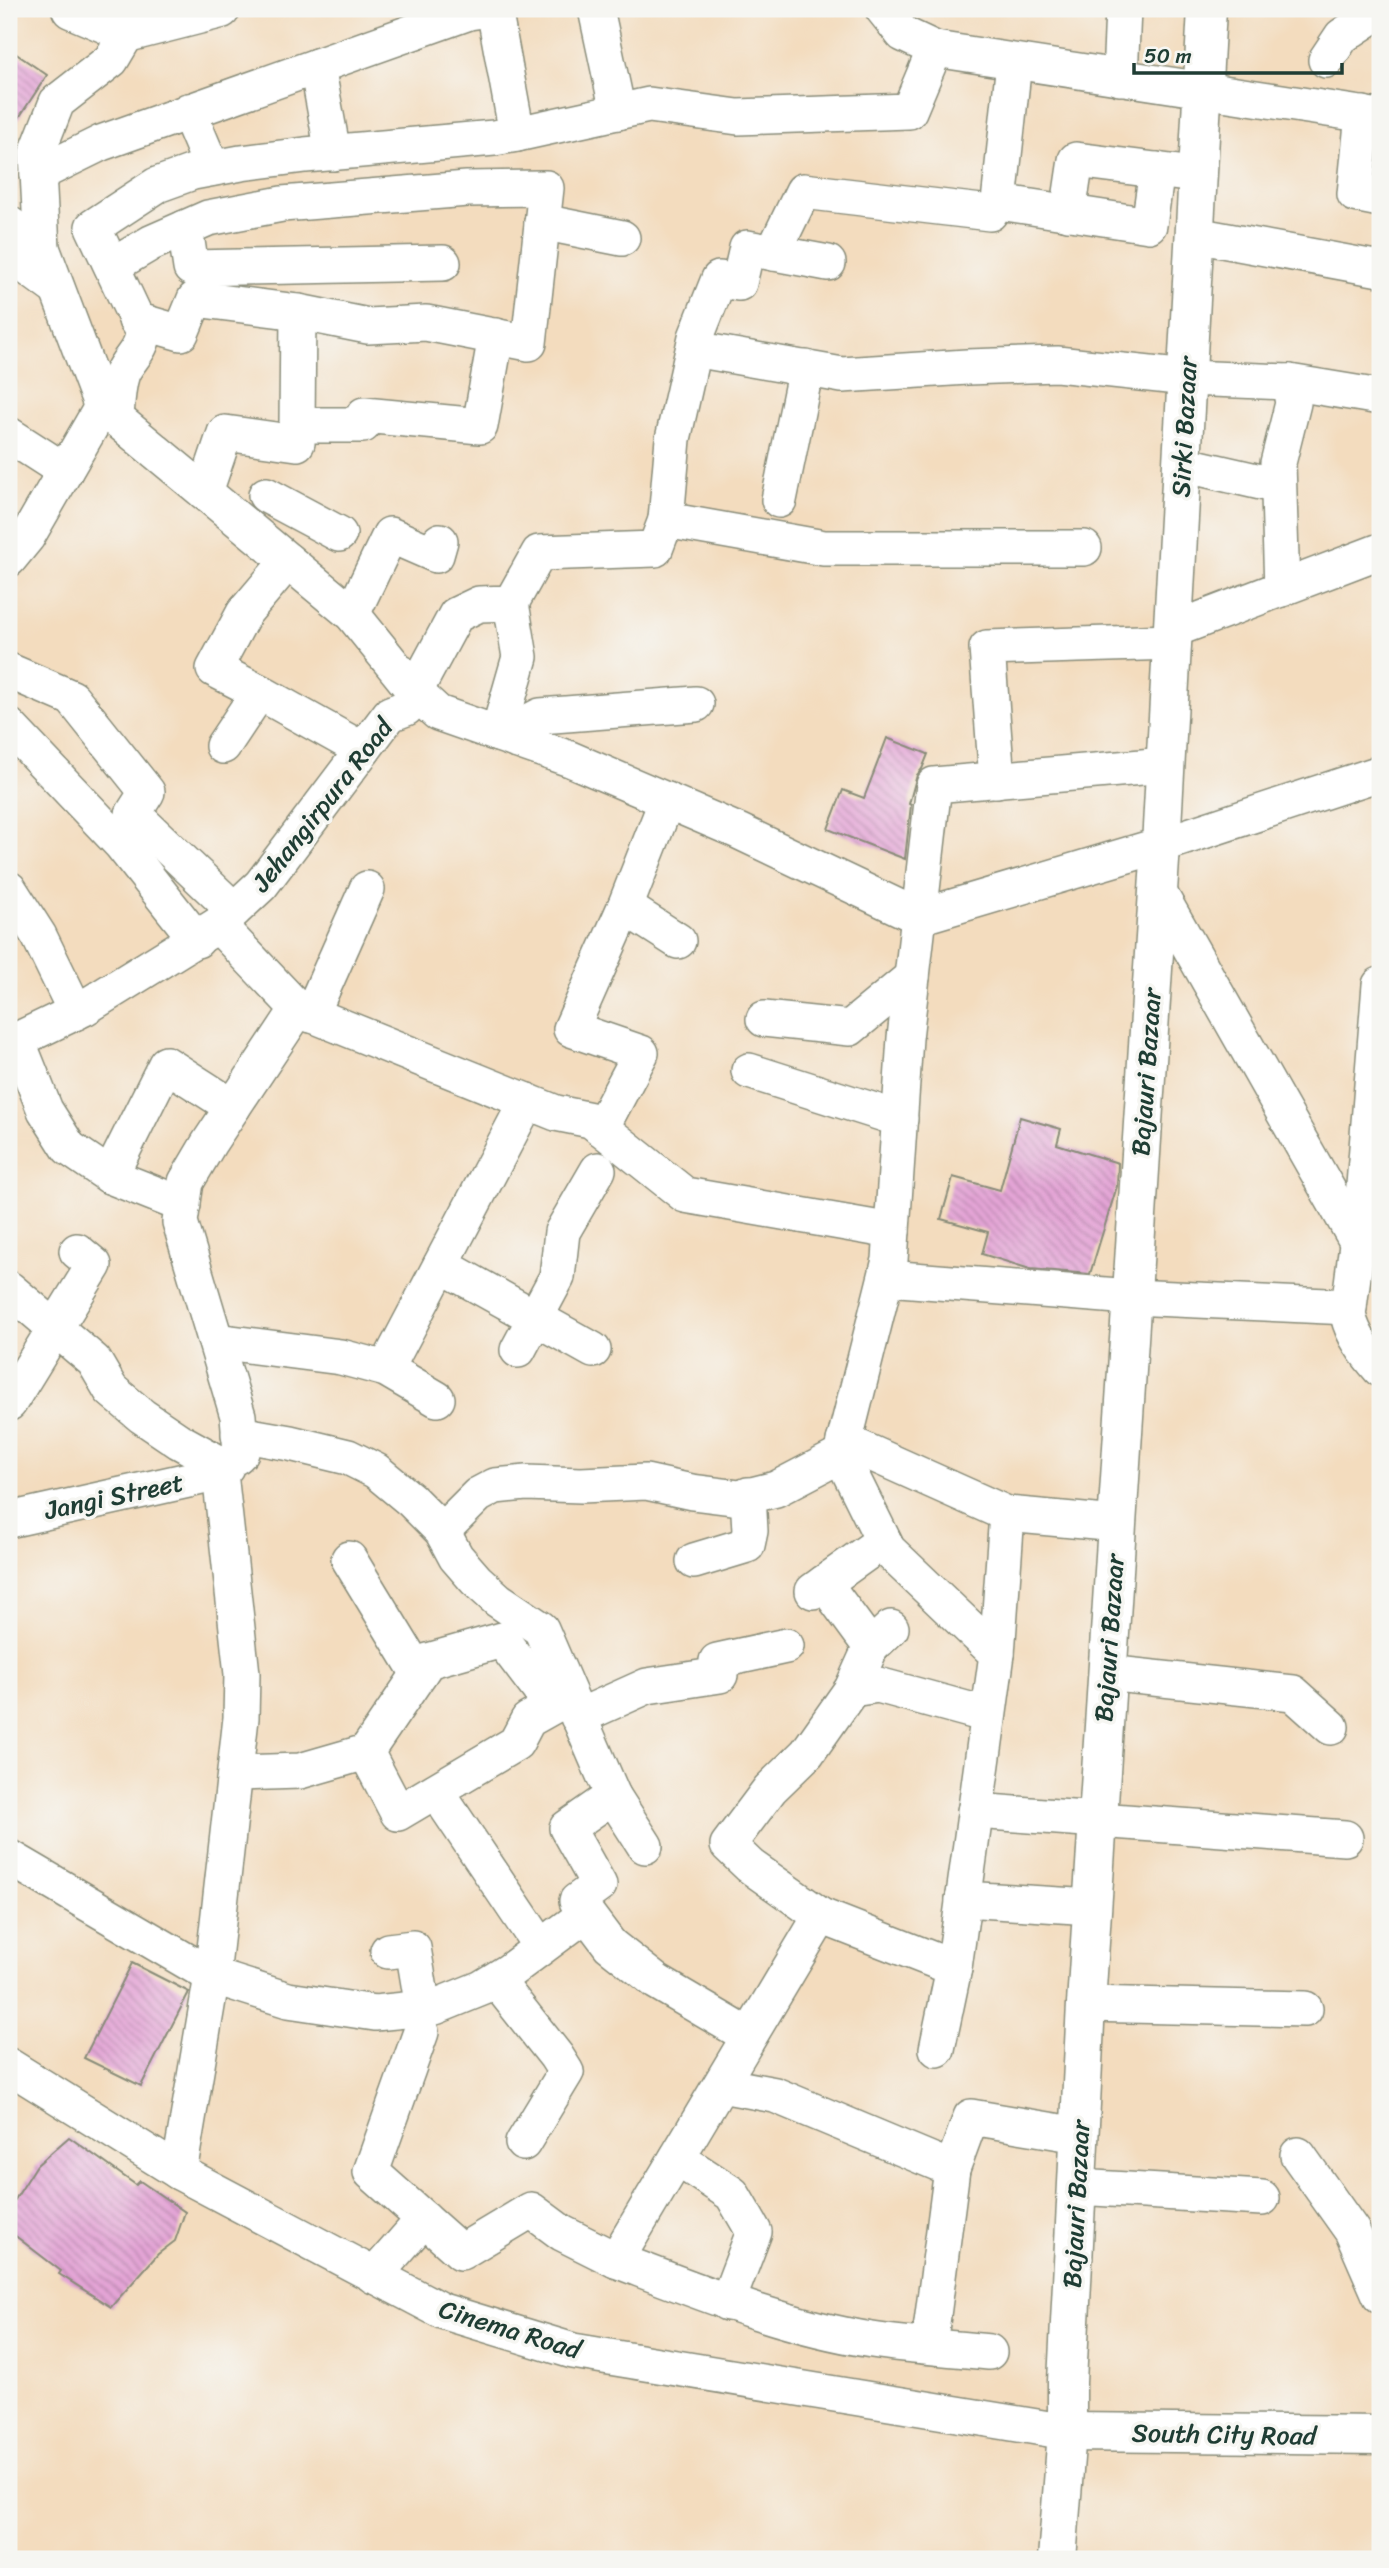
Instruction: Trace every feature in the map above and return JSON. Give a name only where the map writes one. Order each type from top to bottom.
[{"type":"main road","points":[[71,9],[133,21],[221,9]]},
{"type":"main road","name":"Sirki Bazaar","points":[[1161,845],[1207,9]]},
{"type":"main road","name":"Bajauri Bazaar","points":[[1057,2559],[1067,2431],[1067,2382],[1086,2004],[1161,845]]},
{"type":"main road","name":"South City Road","points":[[1067,2431],[1380,2435]]},
{"type":"street","points":[[38,174],[101,142],[469,12],[492,9],[517,134]]},
{"type":"street","points":[[596,9],[618,112]]},
{"type":"street","points":[[883,9],[903,34],[935,49],[1371,116],[1355,194],[1367,194],[1380,199]]},
{"type":"street","points":[[1120,78],[1122,9]]},
{"type":"street","points":[[1326,60],[1342,36],[1380,11]]},
{"type":"street","points":[[25,251],[38,174],[37,153],[57,102],[111,60],[133,21]]},
{"type":"street","points":[[9,558],[27,537],[65,471],[109,413],[123,370],[143,341],[143,333],[93,227],[157,185],[212,168],[333,153],[494,138],[649,105],[738,117],[909,111],[935,49]]},
{"type":"street","points":[[1014,62],[999,202],[1149,225],[1157,170]]},
{"type":"street","points":[[317,66],[333,153]]},
{"type":"street","points":[[188,111],[212,168]]},
{"type":"street","points":[[1068,213],[1076,160],[1198,175]]},
{"type":"street","points":[[112,267],[151,243],[208,218],[282,204],[467,189],[546,188],[529,342],[426,323],[368,326],[298,312],[195,299],[181,333],[136,320]]},
{"type":"street","points":[[773,253],[803,191],[990,213]]},
{"type":"street","points":[[542,222],[622,237]]},
{"type":"street","points":[[9,224],[25,251],[57,289],[109,413],[352,614],[414,691],[438,713],[569,759],[667,800],[919,917],[1380,780]]},
{"type":"street","points":[[185,228],[191,268],[443,263]]},
{"type":"street","points":[[1195,235],[1380,269]]},
{"type":"street","points":[[506,737],[520,657],[511,603],[540,552],[655,549],[666,520],[673,439],[694,349],[719,279],[739,283],[747,248],[828,263]]},
{"type":"street","points":[[205,492],[225,433],[297,443],[298,312]]},
{"type":"street","points":[[297,425],[363,425],[363,415],[480,426],[496,336]]},
{"type":"street","points":[[694,349],[842,375],[967,367],[1057,365],[1187,378],[1289,382],[1380,397]]},
{"type":"street","points":[[779,500],[806,368]]},
{"type":"street","points":[[1282,589],[1278,463],[1293,403],[1289,382]]},
{"type":"street","points":[[9,435],[65,471]]},
{"type":"street","points":[[1182,464],[1279,486]]},
{"type":"street","points":[[266,495],[339,534]]},
{"type":"street","points":[[302,515],[285,558],[244,613],[214,669],[363,750]]},
{"type":"street","points":[[666,520],[824,548],[1084,548]]},
{"type":"street","points":[[352,614],[390,535],[436,555],[440,541]]},
{"type":"street","points":[[997,780],[987,648],[1172,636],[1380,551]]},
{"type":"street","name":"Jehangirpura Road","points":[[13,1042],[76,1012],[216,925],[261,885],[390,714],[406,708],[456,615],[479,604],[511,603]]},
{"type":"street","points":[[9,671],[72,698],[147,792],[133,814],[216,925]]},
{"type":"street","points":[[223,746],[259,692]]},
{"type":"street","points":[[506,737],[540,716],[696,704]]},
{"type":"street","points":[[9,726],[121,844],[216,925],[304,1012],[541,1107],[591,1120],[685,1195],[892,1231]]},
{"type":"street","points":[[997,1654],[888,1550],[843,1448],[887,1278],[912,977],[934,785],[1165,765]]},
{"type":"street","points":[[601,1128],[641,1053],[570,1029],[625,907],[667,800]]},
{"type":"street","points":[[223,1470],[241,1452],[238,1416],[180,1222],[186,1182],[233,1107],[304,1012],[367,888]]},
{"type":"street","points":[[9,889],[39,936],[76,1012]]},
{"type":"street","points":[[1158,891],[1358,1242]]},
{"type":"street","points":[[625,907],[678,941]]},
{"type":"street","points":[[764,1019],[850,1028],[912,977]]},
{"type":"street","points":[[1380,985],[1372,1188],[1358,1242],[1348,1315],[1351,1327],[1368,1356],[1380,1369]]},
{"type":"street","points":[[13,1042],[45,1110],[69,1148],[110,1176],[183,1205]]},
{"type":"street","points":[[110,1176],[166,1064],[233,1107]]},
{"type":"street","points":[[749,1071],[900,1119]]},
{"type":"street","points":[[386,1369],[441,1265],[541,1107]]},
{"type":"street","points":[[518,1350],[557,1277],[562,1232],[598,1170]]},
{"type":"street","points":[[9,1403],[94,1265],[77,1251]]},
{"type":"street","points":[[441,1265],[593,1350]]},
{"type":"street","points":[[887,1278],[1131,1297],[1349,1307]]},
{"type":"street","points":[[12,1300],[55,1328],[94,1361],[111,1390],[142,1416],[223,1470]]},
{"type":"street","points":[[216,1341],[341,1357],[386,1369],[437,1399]]},
{"type":"street","points":[[239,1434],[348,1457],[376,1471],[442,1531],[456,1557],[476,1580],[498,1600],[541,1629],[566,1707],[613,1796],[645,1846]]},
{"type":"street","points":[[442,1531],[478,1495],[495,1486],[526,1483],[582,1485],[646,1482],[692,1492],[740,1498],[776,1489],[843,1448]]},
{"type":"street","points":[[843,1448],[1007,1514],[1117,1524]]},
{"type":"street","points":[[178,2172],[212,1976],[241,1718],[242,1674],[223,1470]]},
{"type":"street","name":"Jangi Street","points":[[9,1520],[223,1470]]},
{"type":"street","points":[[694,1561],[747,1545],[750,1531],[748,1495]]},
{"type":"street","points":[[937,2049],[954,1968],[997,1654],[1007,1514]]},
{"type":"street","points":[[883,1541],[818,1587],[881,1638],[852,1689],[807,1753],[770,1789],[728,1845],[750,1866],[821,1916],[954,1968]]},
{"type":"street","points":[[349,1559],[419,1674]]},
{"type":"street","points":[[236,1773],[300,1771],[366,1752],[428,1661],[502,1640],[566,1707]]},
{"type":"street","points":[[366,1752],[398,1813],[516,1743],[528,1720],[647,1686],[720,1675],[717,1661],[786,1646]]},
{"type":"street","points":[[1107,1673],[1293,1693],[1331,1727]]},
{"type":"street","points":[[852,1689],[878,1685],[988,1715]]},
{"type":"street","points":[[436,1791],[541,1947]]},
{"type":"street","points":[[613,1796],[567,1828],[599,1885],[577,1900],[610,1945],[657,1982],[749,2036]]},
{"type":"street","points":[[975,1811],[1345,1838]]},
{"type":"street","points":[[9,1857],[212,1976],[288,2000],[422,2020]]},
{"type":"street","points":[[963,1899],[1092,1907]]},
{"type":"street","points":[[422,2020],[435,2007],[496,1980],[586,1914]]},
{"type":"street","points":[[616,2260],[821,1916]]},
{"type":"street","points":[[388,1951],[413,1948],[422,2020],[371,2172],[461,2252],[531,2210],[562,2233],[616,2260],[727,2302],[793,2322],[858,2337],[989,2352]]},
{"type":"street","points":[[496,1980],[566,2072],[523,2143]]},
{"type":"street","points":[[1086,2004],[1305,2009]]},
{"type":"street","name":"Cinema Road","points":[[9,2067],[178,2172],[442,2311],[573,2351],[1067,2431]]},
{"type":"street","points":[[721,2085],[775,2095],[952,2169]]},
{"type":"street","points":[[929,2346],[952,2169],[971,2117],[1079,2135]]},
{"type":"street","points":[[1298,2155],[1352,2231],[1380,2295]]},
{"type":"street","points":[[677,2158],[732,2194],[754,2232],[727,2302]]},
{"type":"street","points":[[1077,2187],[1262,2198]]},
{"type":"street","points":[[374,2276],[425,2219]]},
{"type":"building","points":[[9,49],[47,75],[9,133]]},
{"type":"building","points":[[887,738],[928,754],[917,775],[909,804],[905,859],[828,829],[843,790],[864,798]]},
{"type":"building","points":[[1020,1117],[1061,1129],[1057,1144],[1118,1163],[1117,1186],[1090,1274],[1030,1269],[982,1254],[988,1232],[941,1219],[953,1177],[1000,1190]]},
{"type":"building","points":[[132,1963],[189,1992],[141,2086],[84,2058]]},
{"type":"building","points":[[69,2137],[136,2185],[140,2181],[185,2212],[175,2241],[158,2254],[111,2307],[59,2274],[61,2271],[9,2231],[9,2209],[37,2165]]}]
